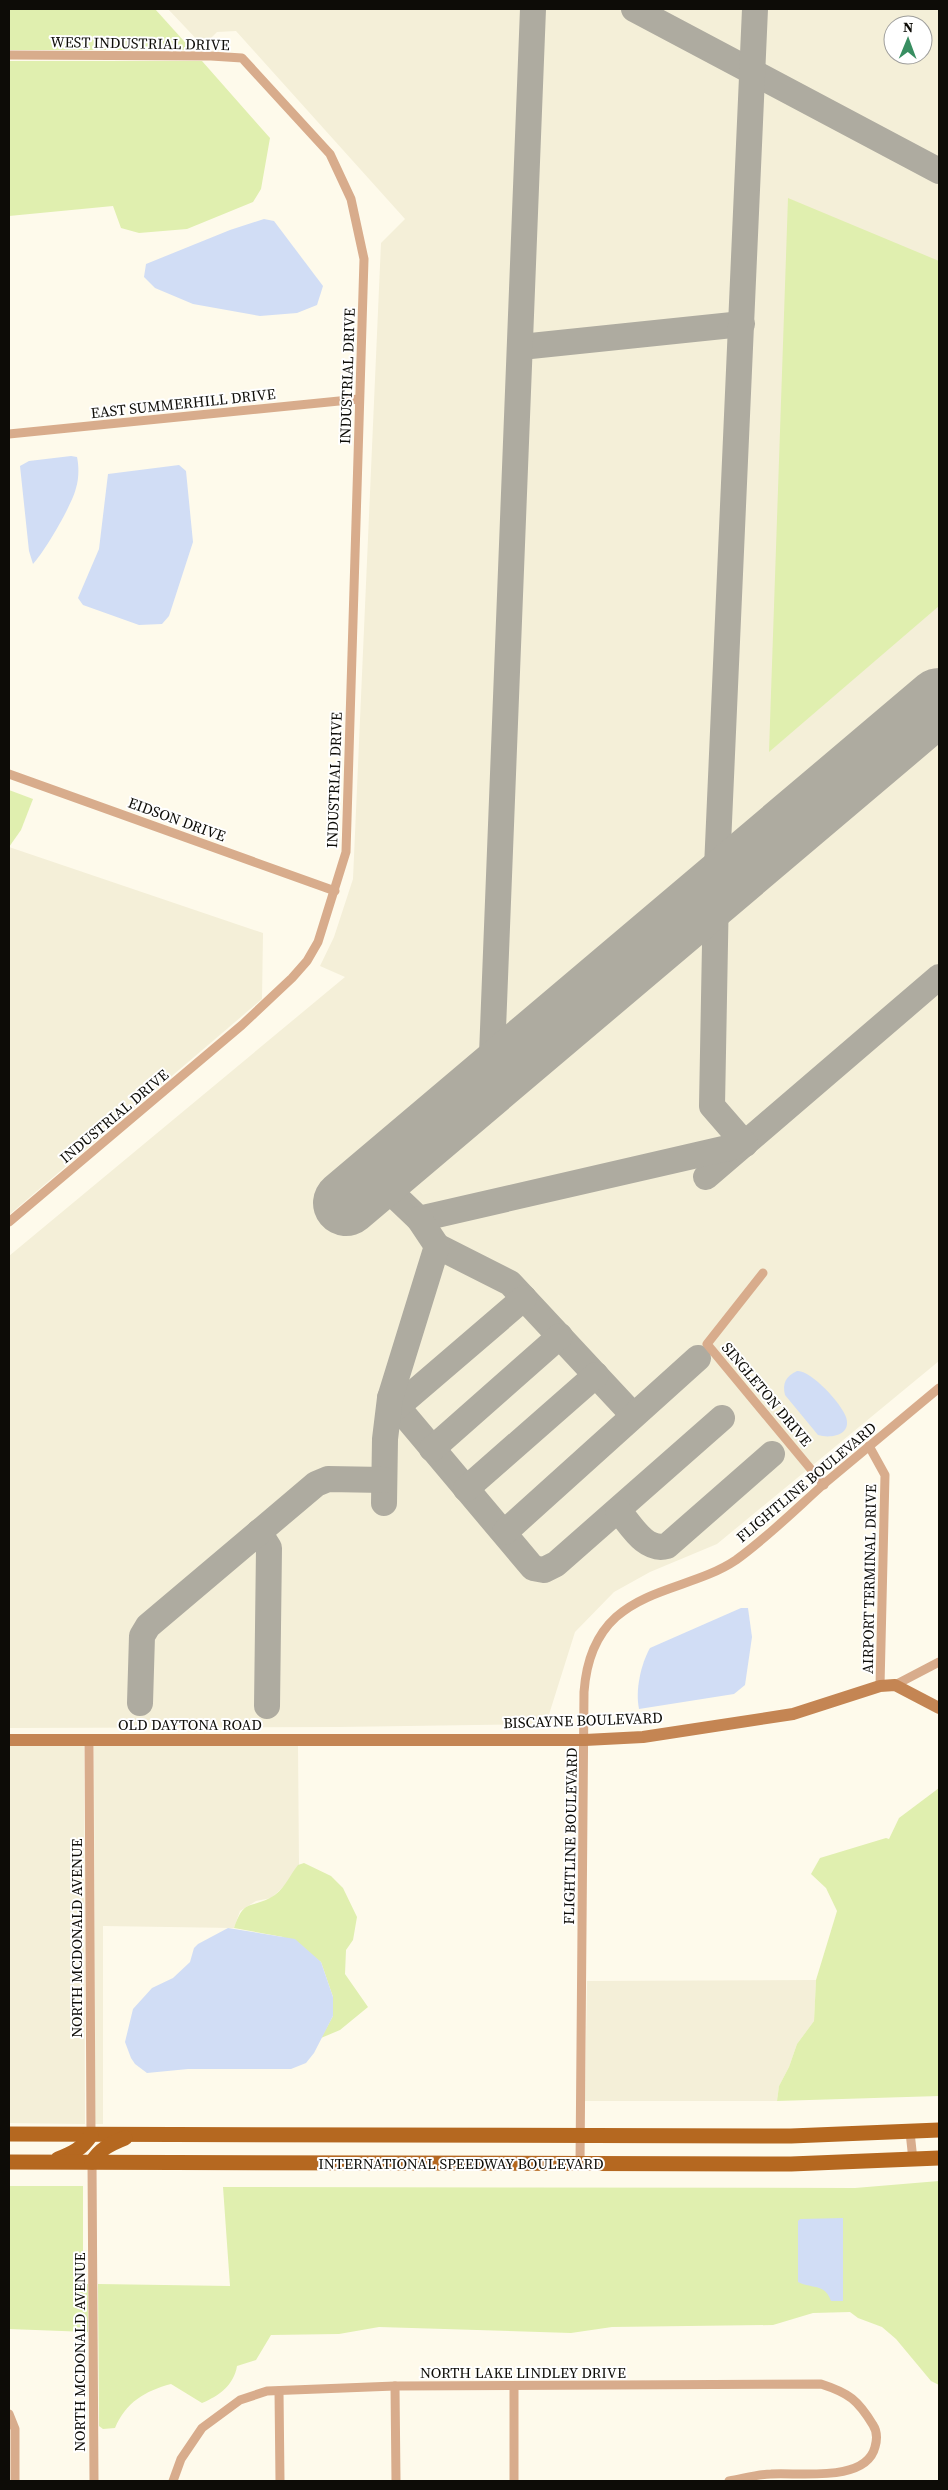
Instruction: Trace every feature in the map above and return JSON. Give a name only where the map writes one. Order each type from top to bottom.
[{"type":"main road","name":"INTERNATIONAL SPEEDWAY BOULEVARD","points":[[9,2134],[791,2136],[939,2130]]},
{"type":"main road","points":[[50,2162],[76,2152],[85,2144],[90,2135]]},
{"type":"main road","points":[[92,2162],[98,2152],[108,2144],[133,2135]]},
{"type":"main road","name":"INTERNATIONAL SPEEDWAY BOULEVARD","points":[[9,2162],[791,2164],[939,2158]]},
{"type":"street","name":"WEST INDUSTRIAL DRIVE","points":[[9,56],[201,56],[242,58],[330,154],[351,198]]},
{"type":"street","name":"INDUSTRIAL DRIVE","points":[[9,1222],[242,1025],[292,978],[318,942],[346,852],[364,259],[351,198]]},
{"type":"street","name":"EAST SUMMERHILL DRIVE","points":[[9,434],[359,399]]},
{"type":"street","name":"EIDSON DRIVE","points":[[9,774],[335,891]]},
{"type":"street","name":"SINGLETON DRIVE","points":[[763,1273],[755,1280],[707,1344],[824,1485]]},
{"type":"street","name":"FLIGHTLINE BOULEVARD","points":[[580,2164],[585,1674],[593,1651],[604,1630],[617,1617],[640,1601],[707,1576],[735,1560],[781,1525],[824,1485],[939,1388]]},
{"type":"street","name":"AIRPORT TERMINAL DRIVE","points":[[869,1446],[885,1475],[880,1686]]},
{"type":"street","points":[[895,1685],[939,1662]]},
{"type":"street","name":"BISCAYNE BOULEVARD","points":[[370,1740],[584,1740],[643,1736],[784,1716],[822,1706],[880,1686],[895,1685]]},
{"type":"street","points":[[895,1685],[939,1708]]},
{"type":"street","name":"OLD DAYTONA ROAD","points":[[9,1740],[370,1740]]},
{"type":"street","name":"NORTH MCDONALD AVENUE","points":[[89,1741],[90,2135]]},
{"type":"street","points":[[910,2132],[913,2160]]},
{"type":"street","name":"NORTH MCDONALD AVENUE","points":[[92,2162],[94,2481]]},
{"type":"street","name":"NORTH LAKE LINDLEY DRIVE","points":[[173,2481],[180,2459],[202,2428],[240,2400],[267,2391],[395,2386],[821,2384],[841,2390],[861,2403],[876,2428],[875,2450],[869,2460],[857,2469],[836,2472],[768,2474],[729,2481]]},
{"type":"street","points":[[395,2386],[396,2481]]},
{"type":"street","points":[[514,2386],[514,2481]]},
{"type":"street","points":[[279,2391],[280,2481]]},
{"type":"street","points":[[9,2414],[14,2429],[15,2481]]},
{"type":"shaded area","points":[[168,9],[939,9],[939,1361],[717,1544],[650,1572],[614,1592],[575,1632],[546,1724],[9,1728],[9,1256],[345,977],[320,966],[334,937],[353,879],[381,243],[405,219],[236,31],[217,32],[203,46]]},
{"type":"shaded area","points":[[9,847],[263,933],[262,999],[9,1215]]},
{"type":"shaded area","points":[[9,1746],[84,1746],[85,2124],[9,2123]]},
{"type":"shaded area","points":[[94,1746],[298,1746],[299,1865],[288,1883],[271,1898],[256,1901],[240,1911],[234,1928],[103,1926],[103,2124],[95,2124]]},
{"type":"shaded area","points":[[816,1980],[814,2021],[797,2044],[789,2067],[779,2086],[777,2101],[585,2101],[587,1981]]},
{"type":"green space","points":[[9,9],[155,9],[192,50],[9,50]]},
{"type":"green space","points":[[9,61],[202,61],[270,138],[261,189],[253,202],[187,229],[139,233],[121,228],[113,206],[9,216]]},
{"type":"green space","points":[[788,198],[939,261],[939,606],[769,752]]},
{"type":"green space","points":[[9,790],[33,799],[21,830],[9,847]]},
{"type":"green space","points":[[939,1788],[939,2096],[777,2101],[779,2086],[789,2067],[797,2044],[814,2021],[816,1980],[837,1911],[826,1888],[811,1874],[820,1858],[886,1838],[889,1839],[899,1818]]},
{"type":"green space","points":[[304,1863],[331,1876],[343,1888],[357,1917],[353,1940],[346,1950],[345,1974],[368,2007],[340,2030],[321,2038],[333,2016],[333,1997],[321,1962],[283,1937],[234,1928],[244,1909],[275,1895],[298,1865]]},
{"type":"green space","points":[[939,2181],[939,2385],[931,2381],[896,2339],[882,2327],[858,2318],[850,2312],[813,2313],[773,2325],[612,2327],[571,2333],[379,2327],[339,2334],[271,2335],[256,2360],[237,2366],[233,2379],[225,2389],[208,2400],[202,2403],[171,2384],[153,2390],[137,2399],[125,2411],[115,2428],[103,2429],[99,2426],[98,2284],[230,2286],[223,2187],[855,2188]]},
{"type":"green space","points":[[9,2186],[83,2186],[83,2284],[88,2284],[88,2332],[9,2329]]},
{"type":"water","points":[[264,219],[274,221],[323,286],[317,305],[297,313],[260,316],[193,304],[155,288],[144,277],[146,264],[230,230]]},
{"type":"water","points":[[77,457],[78,464],[78,481],[73,496],[58,528],[33,564],[29,551],[20,466],[29,461]]},
{"type":"water","points":[[179,465],[186,471],[193,542],[169,616],[162,624],[139,625],[83,605],[78,598],[99,549],[108,474]]},
{"type":"water","points":[[797,1371],[803,1372],[817,1381],[838,1404],[846,1417],[846,1428],[843,1432],[834,1436],[818,1435],[785,1395],[784,1387],[786,1380]]},
{"type":"water","points":[[741,1608],[748,1608],[752,1637],[745,1685],[734,1694],[639,1709],[640,1677],[650,1648]]},
{"type":"water","points":[[228,1928],[295,1939],[321,1962],[333,1997],[333,2016],[314,2053],[306,2063],[291,2069],[188,2069],[147,2073],[135,2064],[125,2042],[133,2009],[152,1988],[173,1978],[190,1962],[194,1948],[198,1944]]},
{"type":"water","points":[[843,2218],[843,2301],[831,2301],[825,2291],[798,2282],[798,2221],[800,2219]]},
{"type":"taxiway","points":[[491,1080],[533,9]]},
{"type":"taxiway","points":[[634,9],[939,171]]},
{"type":"taxiway","points":[[376,1178],[419,1219],[745,1144],[712,1106],[716,890],[755,9]]},
{"type":"taxiway","points":[[521,347],[742,324]]},
{"type":"taxiway","points":[[706,1177],[939,977]]},
{"type":"taxiway","points":[[384,1503],[385,1439],[390,1398],[437,1246],[419,1219]]},
{"type":"taxiway","points":[[437,1246],[510,1283],[633,1415]]},
{"type":"taxiway","points":[[397,1407],[524,1298]]},
{"type":"taxiway","points":[[432,1449],[560,1336]]},
{"type":"taxiway","points":[[505,1532],[698,1358]]},
{"type":"taxiway","points":[[466,1489],[596,1375]]},
{"type":"taxiway","points":[[390,1398],[533,1568],[544,1570],[556,1564],[722,1418]]},
{"type":"taxiway","points":[[618,1510],[633,1530],[645,1541],[659,1547],[667,1546],[772,1454]]},
{"type":"taxiway","points":[[140,1703],[142,1636],[148,1626],[316,1484],[328,1479],[384,1480]]},
{"type":"taxiway","points":[[259,1532],[269,1548],[267,1706]]},
{"type":"runway","points":[[346,1203],[939,701]]}]
